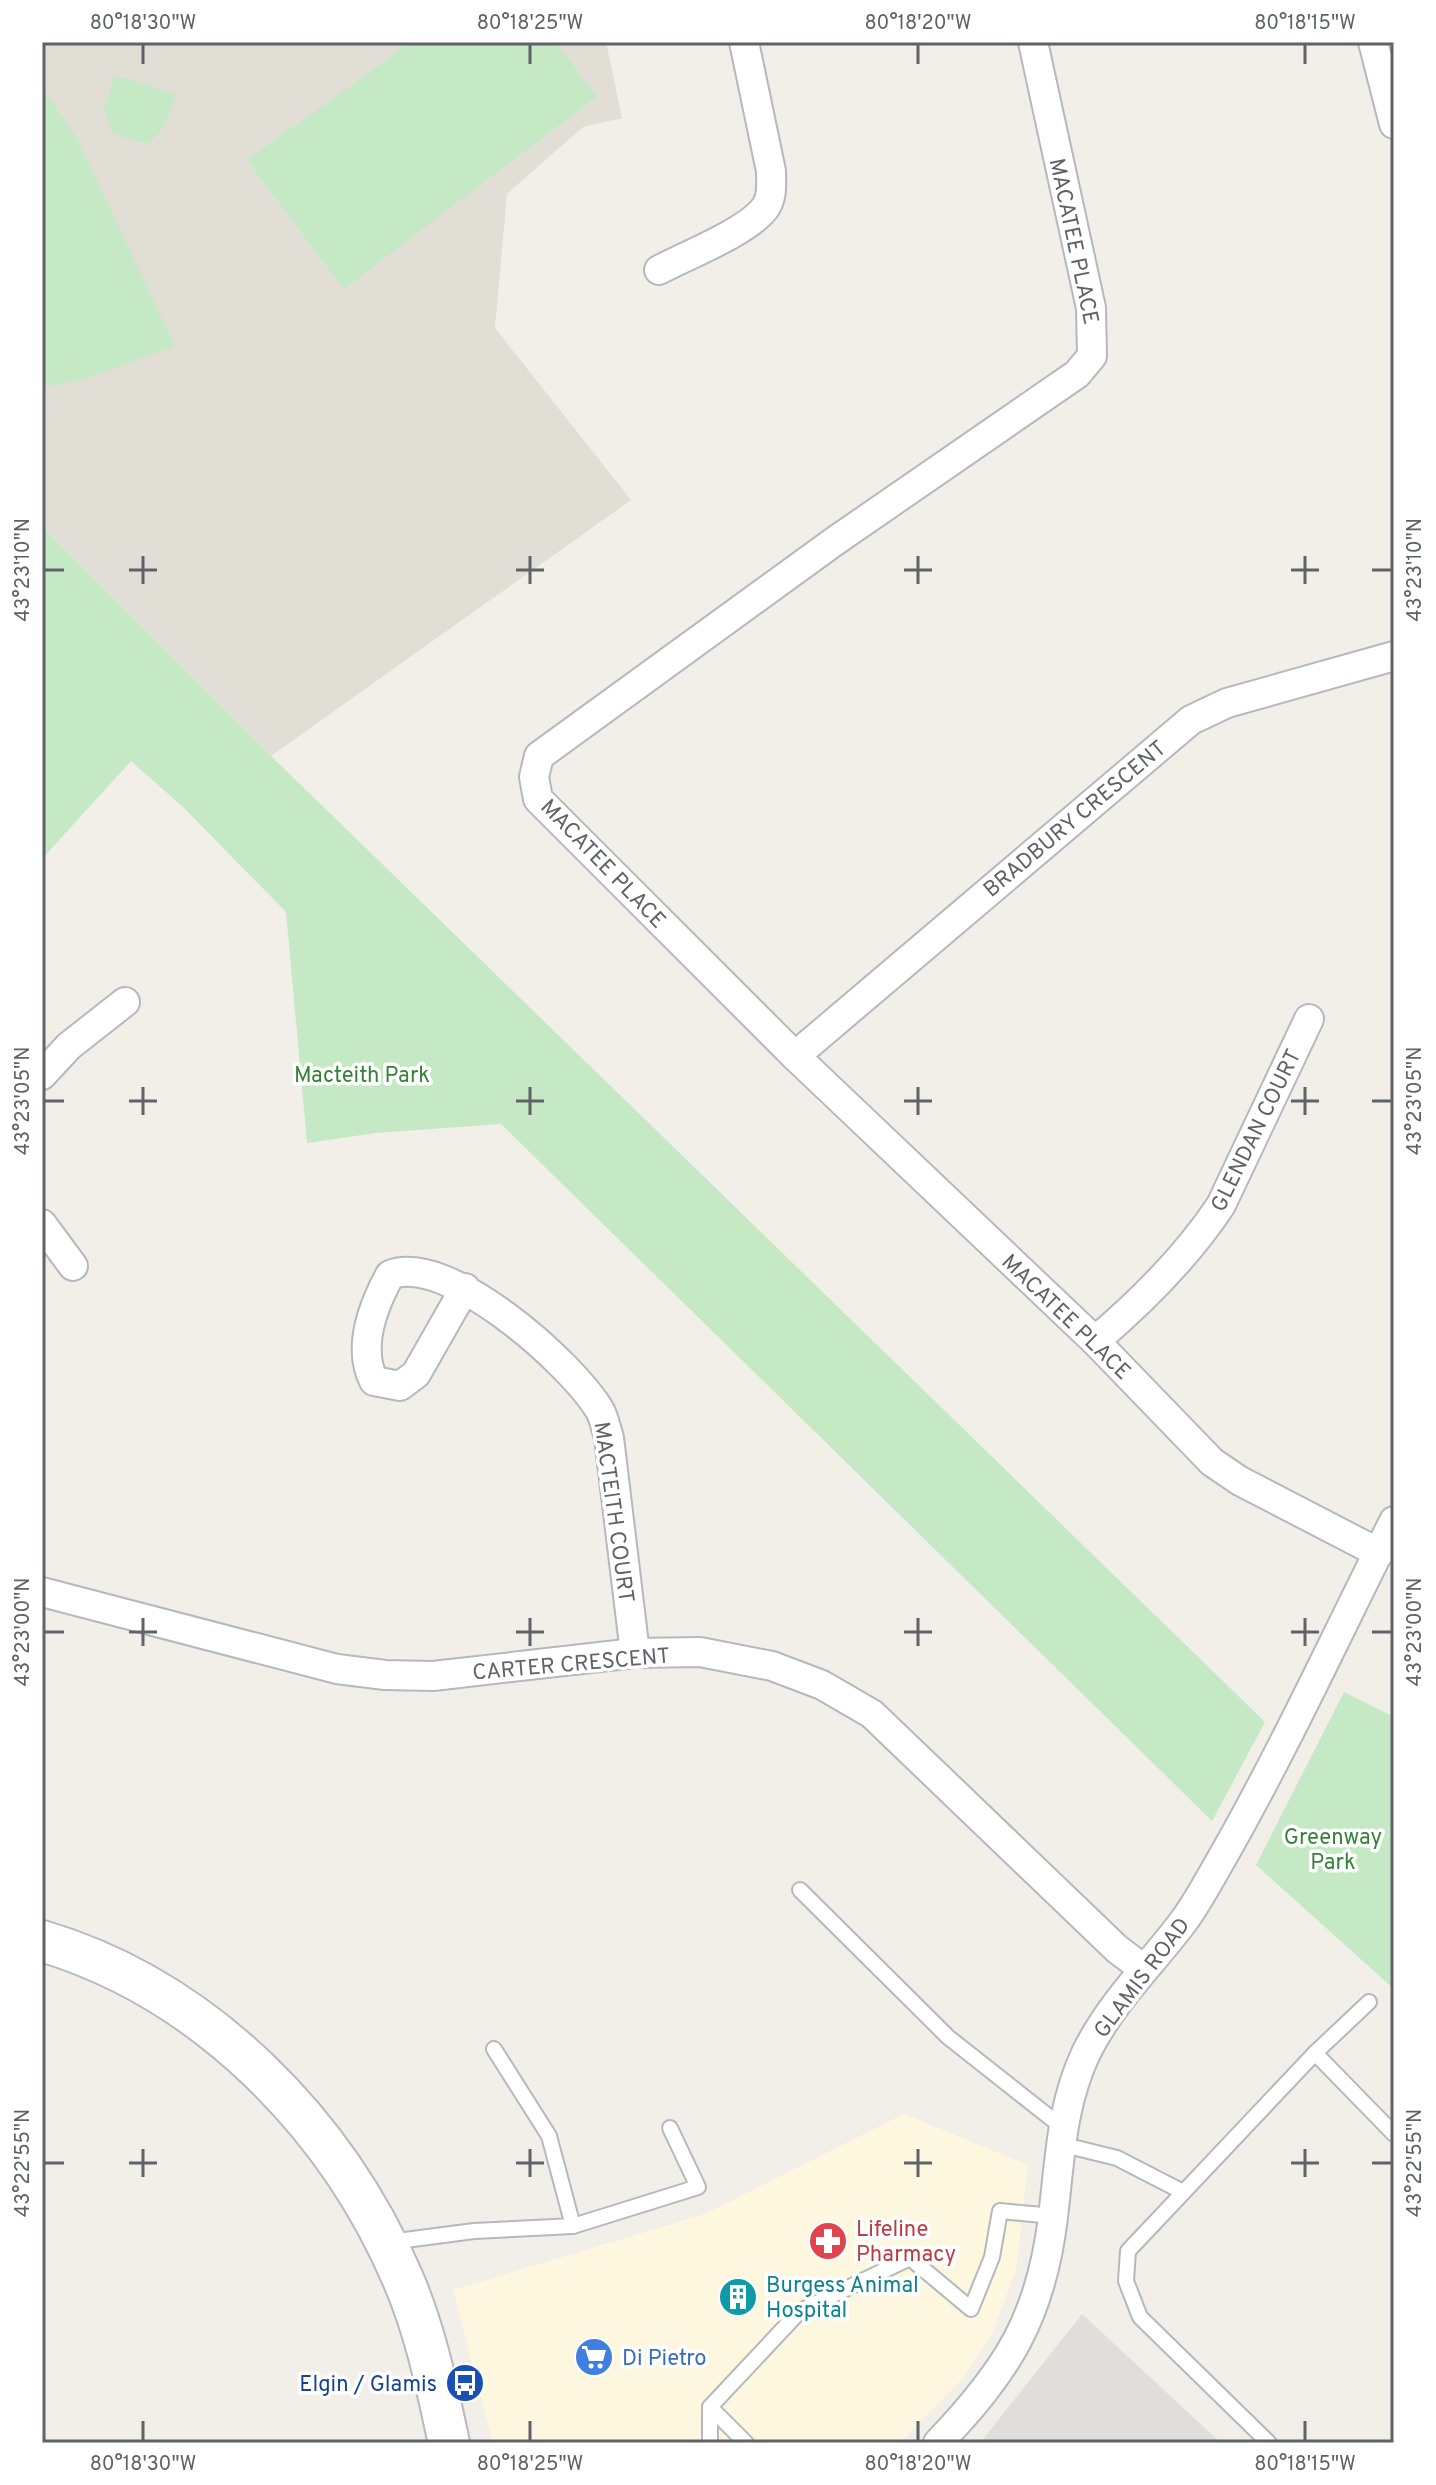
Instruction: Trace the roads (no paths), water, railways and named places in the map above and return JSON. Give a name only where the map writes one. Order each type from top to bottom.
[{"type":"street","points":[[659,270],[749,222],[766,208],[772,190],[771,171],[744,42]]},
{"type":"street","name":"MACATEE PLACE","points":[[1033,42],[1091,308],[1092,356],[1077,374],[835,541],[539,756],[534,777],[538,799],[795,1056],[1095,1341],[1212,1462],[1240,1481],[1379,1553]]},
{"type":"street","points":[[1373,42],[1394,124]]},
{"type":"street","name":"BRADBURY CRESCENT","points":[[795,1056],[1191,720],[1242,698],[1394,656]]},
{"type":"street","points":[[42,1075],[69,1046],[125,1002]]},
{"type":"street","name":"GLENDAN COURT","points":[[1095,1341],[1122,1318],[1204,1231],[1221,1205],[1309,1019]]},
{"type":"street","points":[[42,1224],[73,1266]]},
{"type":"street","name":"MACTEITH COURT","points":[[465,1288],[501,1312],[546,1352],[601,1410],[609,1438],[635,1653]]},
{"type":"street","name":"GLAMIS ROAD","points":[[938,2443],[984,2394],[1017,2347],[1046,2262],[1061,2136],[1072,2089],[1090,2045],[1142,1968],[1183,1921],[1218,1865],[1394,1521]]},
{"type":"street","name":"CARTER CRESCENT","points":[[42,1592],[337,1669],[385,1675],[433,1676],[635,1653],[700,1652],[772,1666],[822,1685],[872,1714],[1117,1949],[1142,1968]]},
{"type":"street","points":[[42,1941],[113,1969],[176,2005],[251,2060],[315,2129],[356,2186],[386,2243],[424,2337],[449,2443]]},
{"type":"lane","points":[[800,1890],[948,2037],[1061,2136],[1117,2158],[1183,2192]]},
{"type":"lane","points":[[1269,2443],[1140,2317],[1126,2281],[1128,2251],[1315,2053],[1369,2002]]},
{"type":"lane","points":[[494,2049],[549,2136],[573,2226]]},
{"type":"lane","points":[[1315,2053],[1394,2134]]},
{"type":"lane","points":[[386,2243],[474,2231],[573,2226],[698,2187],[670,2128]]},
{"type":"lane","points":[[710,2443],[710,2407],[800,2311],[910,2258],[971,2309],[992,2257],[1000,2211],[1053,2216]]},
{"type":"lane","points":[[710,2407],[746,2443]]},
{"type":"place","name":"Lifeline Pharmacy","points":[[828,2241]]},
{"type":"place","name":"Burgess Animal Hospital","points":[[738,2297]]},
{"type":"place","name":"Di Pietro","points":[[594,2357]]},
{"type":"place","name":"Elgin / Glamis","points":[[465,2383]]},
{"type":"park label","name":"Macteith Park","points":[[362,1074]]},
{"type":"park label","name":"Greenway Park","points":[[1333,1848]]}]
